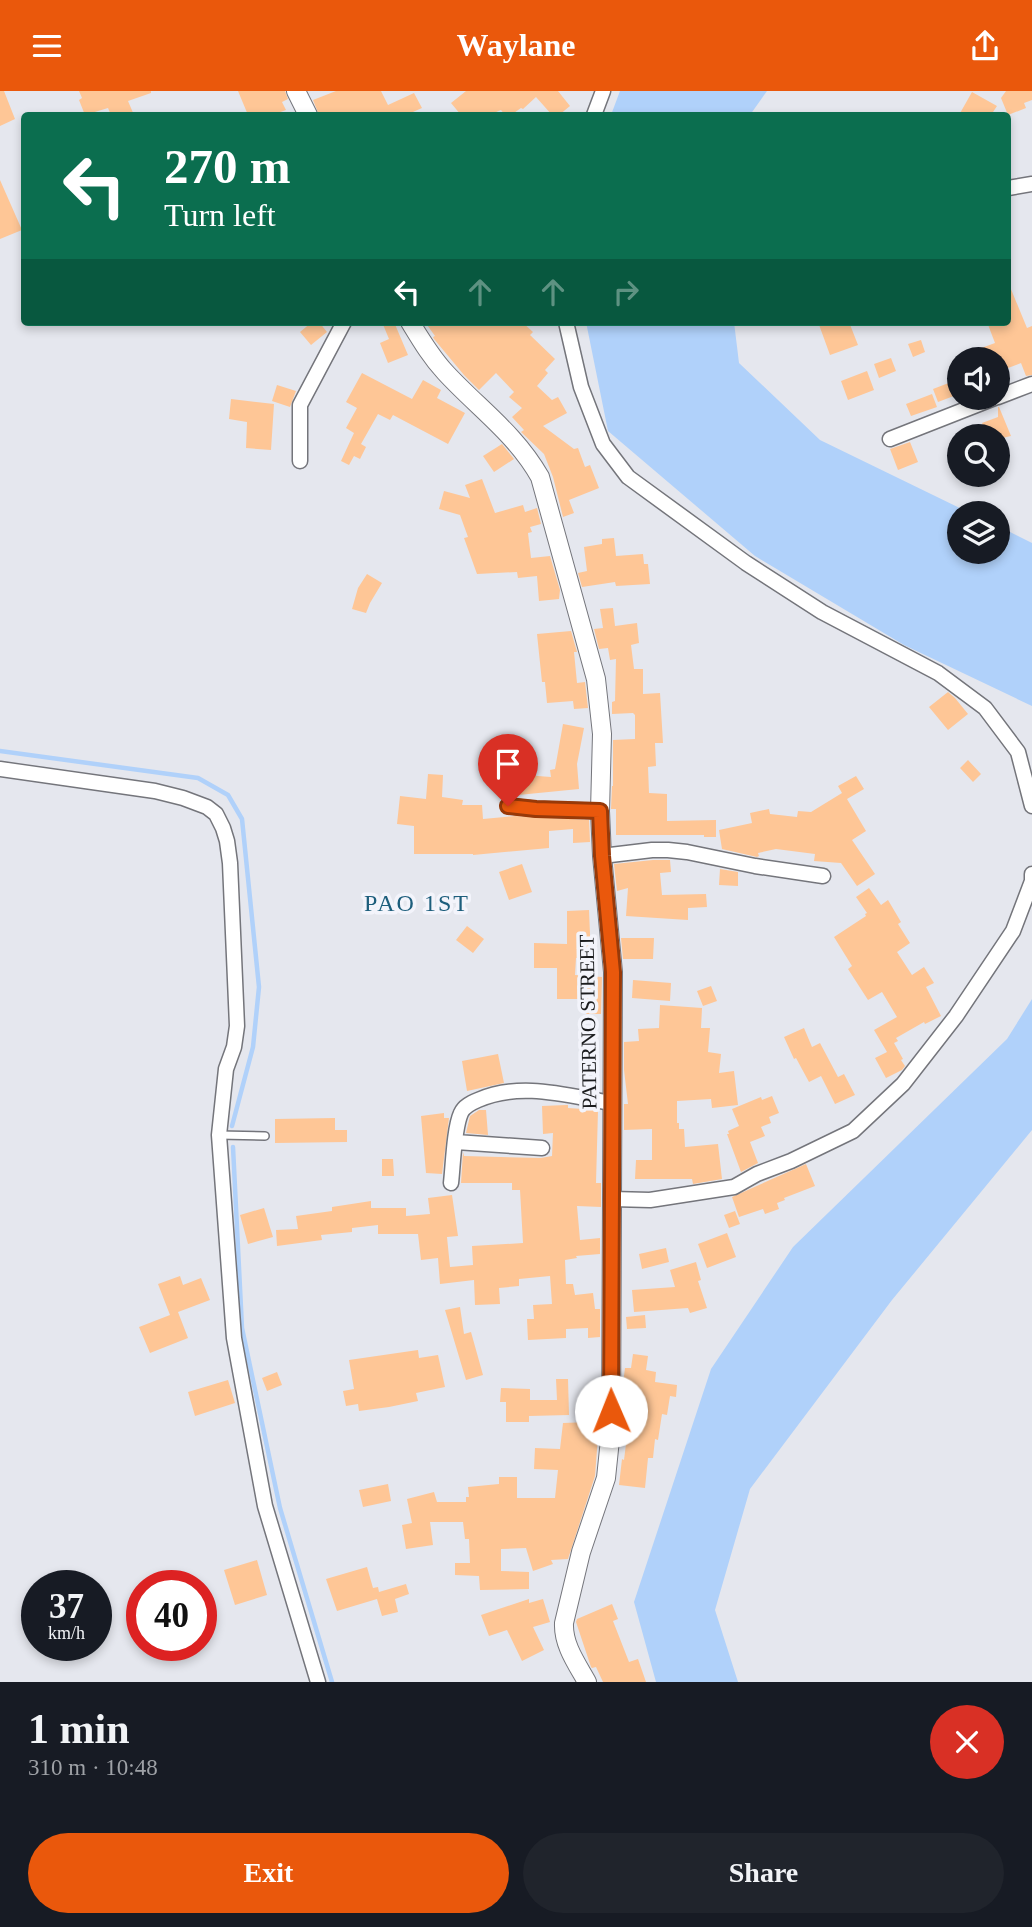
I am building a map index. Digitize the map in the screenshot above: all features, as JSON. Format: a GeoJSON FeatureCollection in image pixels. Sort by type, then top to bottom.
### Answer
{"type":"FeatureCollection","features":[{"type":"Feature","properties":{"kind":"street"},"geometry":{"type":"LineString","coordinates":[[296,91],[306,112]]}},
{"type":"Feature","properties":{"kind":"street"},"geometry":{"type":"LineString","coordinates":[[595,112],[603,91]]}},
{"type":"Feature","properties":{"kind":"street"},"geometry":{"type":"LineString","coordinates":[[1011,188],[1032,184]]}},
{"type":"Feature","properties":{"kind":"street"},"geometry":{"type":"LineString","coordinates":[[300,461],[300,405],[342,326]]}},
{"type":"Feature","properties":{"kind":"street","name":"PATERNO STREET"},"geometry":{"type":"LineString","coordinates":[[412,326],[428,352],[498,422],[532,463],[540,477],[596,679],[602,734],[602,856],[613,972],[611,1430],[606,1478],[581,1552],[564,1623],[566,1642],[587,1682]]}},
{"type":"Feature","properties":{"kind":"street"},"geometry":{"type":"LineString","coordinates":[[567,326],[580,387],[603,444],[628,477],[746,563],[822,612],[938,673],[985,708],[1018,752],[1032,807]]}},
{"type":"Feature","properties":{"kind":"street"},"geometry":{"type":"LineString","coordinates":[[1010,392],[1032,384]]}},
{"type":"Feature","properties":{"kind":"street"},"geometry":{"type":"LineString","coordinates":[[890,439],[964,410]]}},
{"type":"Feature","properties":{"kind":"street"},"geometry":{"type":"LineString","coordinates":[[0,769],[155,791],[183,798],[207,807],[216,814],[223,828],[230,863],[237,1026],[234,1048],[226,1069],[219,1135],[234,1338],[265,1506],[318,1682]]}},
{"type":"Feature","properties":{"kind":"street"},"geometry":{"type":"LineString","coordinates":[[508,806],[600,811]]}},
{"type":"Feature","properties":{"kind":"street"},"geometry":{"type":"LineString","coordinates":[[602,856],[667,850],[824,876]]}},
{"type":"Feature","properties":{"kind":"street"},"geometry":{"type":"LineString","coordinates":[[612,1199],[650,1201],[734,1187],[853,1131],[903,1084],[956,1016],[1013,931],[1032,881],[1032,874]]}},
{"type":"Feature","properties":{"kind":"street"},"geometry":{"type":"LineString","coordinates":[[452,1183],[461,1111],[465,1106],[482,1098],[535,1090],[612,1103]]}},
{"type":"Feature","properties":{"kind":"street"},"geometry":{"type":"LineString","coordinates":[[456,1142],[542,1148]]}},
{"type":"Feature","properties":{"kind":"lane"},"geometry":{"type":"LineString","coordinates":[[219,1135],[265,1136]]}},
{"type":"Feature","properties":{"kind":"water"},"geometry":{"type":"Polygon","coordinates":[[[620,91],[767,91],[752,112],[612,112],[620,91]]]}},
{"type":"Feature","properties":{"kind":"water"},"geometry":{"type":"Polygon","coordinates":[[[587,326],[734,326],[739,363],[820,440],[947,502],[947,564],[1010,564],[1010,532],[1032,543],[1032,706],[904,645],[755,556],[608,431],[587,326]]]}},
{"type":"Feature","properties":{"kind":"water"},"geometry":{"type":"Polygon","coordinates":[[[1032,999],[1032,1130],[892,1300],[750,1489],[715,1610],[738,1682],[656,1682],[634,1602],[711,1369],[793,1247],[1007,1039],[1032,999]]]}},
{"type":"Feature","properties":{"kind":"building"},"geometry":{"type":"Polygon","coordinates":[[[0,91],[4,91],[15,119],[0,126],[0,91]]]}},
{"type":"Feature","properties":{"kind":"building"},"geometry":{"type":"Polygon","coordinates":[[[79,91],[151,91],[128,101],[133,112],[110,112],[108,108],[84,112],[79,100],[82,98],[79,91]]]}},
{"type":"Feature","properties":{"kind":"building"},"geometry":{"type":"Polygon","coordinates":[[[238,91],[285,91],[288,99],[282,102],[286,110],[247,112],[238,91]]]}},
{"type":"Feature","properties":{"kind":"building"},"geometry":{"type":"Polygon","coordinates":[[[336,91],[381,91],[388,105],[414,93],[422,108],[413,112],[318,112],[313,100],[336,91]]]}},
{"type":"Feature","properties":{"kind":"building"},"geometry":{"type":"Polygon","coordinates":[[[466,91],[558,91],[570,106],[563,112],[549,112],[536,97],[515,112],[458,112],[451,103],[466,91]]]}},
{"type":"Feature","properties":{"kind":"building"},"geometry":{"type":"Polygon","coordinates":[[[1006,91],[1032,91],[1032,100],[1024,103],[1026,108],[1011,114],[1007,112],[1001,98],[1006,91]]]}},
{"type":"Feature","properties":{"kind":"building"},"geometry":{"type":"Polygon","coordinates":[[[972,92],[997,106],[993,112],[961,112],[972,92]]]}},
{"type":"Feature","properties":{"kind":"building"},"geometry":{"type":"Polygon","coordinates":[[[0,180],[21,230],[0,239],[0,180]]]}},
{"type":"Feature","properties":{"kind":"building"},"geometry":{"type":"Polygon","coordinates":[[[1011,289],[1027,328],[1032,326],[1032,375],[1026,376],[1021,363],[1010,367],[1010,347],[984,347],[995,343],[989,326],[1011,326],[1011,289]]]}},
{"type":"Feature","properties":{"kind":"building"},"geometry":{"type":"Polygon","coordinates":[[[307,326],[322,326],[327,332],[311,345],[300,332],[307,326]]]}},
{"type":"Feature","properties":{"kind":"building"},"geometry":{"type":"Polygon","coordinates":[[[384,326],[396,326],[408,355],[388,363],[380,343],[389,339],[384,326]]]}},
{"type":"Feature","properties":{"kind":"building"},"geometry":{"type":"Polygon","coordinates":[[[428,326],[526,326],[533,332],[530,335],[555,359],[545,370],[548,373],[537,386],[552,400],[558,397],[567,413],[543,426],[574,449],[578,448],[585,467],[590,465],[599,488],[569,500],[574,513],[563,517],[544,454],[521,432],[524,430],[512,417],[522,408],[509,397],[514,392],[496,373],[479,390],[434,339],[435,336],[428,326]]]}},
{"type":"Feature","properties":{"kind":"building"},"geometry":{"type":"Polygon","coordinates":[[[819,326],[851,326],[858,345],[830,355],[819,326]]]}},
{"type":"Feature","properties":{"kind":"building"},"geometry":{"type":"Polygon","coordinates":[[[921,340],[925,352],[913,357],[908,344],[921,340]]]}},
{"type":"Feature","properties":{"kind":"building"},"geometry":{"type":"Polygon","coordinates":[[[891,358],[896,371],[879,378],[874,364],[891,358]]]}},
{"type":"Feature","properties":{"kind":"building"},"geometry":{"type":"Polygon","coordinates":[[[867,371],[874,390],[848,400],[841,381],[867,371]]]}},
{"type":"Feature","properties":{"kind":"building"},"geometry":{"type":"Polygon","coordinates":[[[362,373],[412,399],[423,380],[441,390],[437,398],[465,413],[448,444],[393,415],[390,420],[378,414],[361,444],[366,447],[360,459],[354,456],[349,465],[341,461],[354,433],[346,428],[357,408],[346,402],[362,373]]]}},
{"type":"Feature","properties":{"kind":"building"},"geometry":{"type":"Polygon","coordinates":[[[947,384],[947,399],[938,402],[933,389],[947,384]]]}},
{"type":"Feature","properties":{"kind":"building"},"geometry":{"type":"Polygon","coordinates":[[[277,385],[296,391],[290,407],[272,401],[277,385]]]}},
{"type":"Feature","properties":{"kind":"building"},"geometry":{"type":"Polygon","coordinates":[[[932,394],[937,407],[911,416],[906,404],[932,394]]]}},
{"type":"Feature","properties":{"kind":"building"},"geometry":{"type":"Polygon","coordinates":[[[231,399],[274,404],[271,450],[246,448],[247,422],[229,419],[231,399]]]}},
{"type":"Feature","properties":{"kind":"building"},"geometry":{"type":"Polygon","coordinates":[[[998,410],[1000,410],[1006,424],[982,424],[982,423],[998,417],[998,410]]]}},
{"type":"Feature","properties":{"kind":"building"},"geometry":{"type":"Polygon","coordinates":[[[910,442],[918,462],[898,470],[890,449],[910,442]]]}},
{"type":"Feature","properties":{"kind":"building"},"geometry":{"type":"Polygon","coordinates":[[[502,444],[514,459],[494,472],[483,456],[502,444]]]}},
{"type":"Feature","properties":{"kind":"building"},"geometry":{"type":"Polygon","coordinates":[[[482,479],[495,513],[523,505],[525,512],[537,508],[541,524],[530,527],[532,532],[528,533],[531,558],[550,556],[560,590],[559,599],[539,601],[537,576],[518,578],[517,572],[477,574],[464,538],[468,537],[460,515],[439,509],[444,491],[470,498],[465,485],[482,479]]]}},
{"type":"Feature","properties":{"kind":"building"},"geometry":{"type":"Polygon","coordinates":[[[614,538],[616,556],[643,554],[644,564],[648,564],[650,584],[616,586],[615,582],[582,587],[578,573],[587,571],[584,547],[602,544],[602,539],[614,538]]]}},
{"type":"Feature","properties":{"kind":"building"},"geometry":{"type":"Polygon","coordinates":[[[367,574],[382,583],[366,613],[352,609],[358,588],[367,574]]]}},
{"type":"Feature","properties":{"kind":"building"},"geometry":{"type":"Polygon","coordinates":[[[613,608],[615,626],[637,623],[639,643],[631,645],[634,669],[643,669],[643,694],[660,693],[663,743],[655,743],[656,766],[648,767],[649,793],[667,794],[667,821],[716,820],[716,837],[616,835],[616,809],[611,809],[613,740],[635,739],[635,715],[612,714],[616,659],[610,660],[608,648],[599,649],[594,629],[603,628],[600,609],[613,608]]]}},
{"type":"Feature","properties":{"kind":"building"},"geometry":{"type":"Polygon","coordinates":[[[571,631],[577,652],[574,652],[577,683],[585,682],[588,708],[574,709],[573,701],[547,703],[545,682],[542,682],[537,634],[571,631]]]}},
{"type":"Feature","properties":{"kind":"building"},"geometry":{"type":"Polygon","coordinates":[[[948,692],[968,714],[948,730],[929,707],[948,692]]]}},
{"type":"Feature","properties":{"kind":"building"},"geometry":{"type":"Polygon","coordinates":[[[563,724],[584,728],[577,764],[579,789],[498,797],[500,773],[551,777],[550,770],[555,769],[563,724]]]}},
{"type":"Feature","properties":{"kind":"building"},"geometry":{"type":"Polygon","coordinates":[[[968,760],[981,774],[973,782],[960,768],[968,760]]]}},
{"type":"Feature","properties":{"kind":"building"},"geometry":{"type":"Polygon","coordinates":[[[428,774],[443,775],[442,797],[463,800],[462,805],[482,805],[483,819],[515,816],[589,820],[590,842],[573,843],[573,829],[549,831],[549,848],[473,855],[414,854],[414,826],[397,824],[400,796],[426,799],[428,774]]]}},
{"type":"Feature","properties":{"kind":"building"},"geometry":{"type":"Polygon","coordinates":[[[856,776],[864,789],[847,799],[866,831],[852,840],[875,874],[857,886],[841,863],[814,861],[815,854],[776,849],[758,853],[757,857],[722,849],[719,830],[752,823],[750,813],[769,809],[770,814],[797,817],[798,811],[811,812],[842,793],[838,786],[856,776]]]}},
{"type":"Feature","properties":{"kind":"building"},"geometry":{"type":"Polygon","coordinates":[[[670,860],[671,872],[660,873],[662,895],[706,894],[707,907],[688,908],[688,920],[626,916],[628,888],[617,891],[614,864],[670,860]]]}},
{"type":"Feature","properties":{"kind":"building"},"geometry":{"type":"Polygon","coordinates":[[[522,864],[532,892],[509,900],[499,872],[522,864]]]}},
{"type":"Feature","properties":{"kind":"building"},"geometry":{"type":"Polygon","coordinates":[[[720,869],[738,872],[738,886],[719,885],[720,869]]]}},
{"type":"Feature","properties":{"kind":"building"},"geometry":{"type":"Polygon","coordinates":[[[869,888],[881,905],[888,900],[901,922],[898,924],[910,943],[897,952],[912,975],[924,967],[934,983],[926,987],[941,1016],[896,1038],[898,1041],[894,1043],[905,1066],[886,1078],[875,1058],[887,1052],[874,1030],[897,1017],[882,992],[868,1000],[848,969],[852,966],[834,937],[866,916],[867,913],[856,897],[869,888]]]}},
{"type":"Feature","properties":{"kind":"building"},"geometry":{"type":"Polygon","coordinates":[[[589,910],[591,958],[576,958],[575,975],[602,977],[601,1014],[586,1014],[586,1003],[580,1003],[580,999],[557,999],[557,968],[534,968],[534,943],[567,944],[567,911],[589,910]]]}},
{"type":"Feature","properties":{"kind":"building"},"geometry":{"type":"Polygon","coordinates":[[[467,926],[484,939],[473,953],[456,940],[467,926]]]}},
{"type":"Feature","properties":{"kind":"building"},"geometry":{"type":"Polygon","coordinates":[[[621,938],[654,938],[653,959],[623,959],[621,938]]]}},
{"type":"Feature","properties":{"kind":"building"},"geometry":{"type":"Polygon","coordinates":[[[633,980],[671,983],[670,1001],[632,998],[633,980]]]}},
{"type":"Feature","properties":{"kind":"building"},"geometry":{"type":"Polygon","coordinates":[[[711,986],[717,1001],[703,1006],[697,991],[711,986]]]}},
{"type":"Feature","properties":{"kind":"building"},"geometry":{"type":"Polygon","coordinates":[[[660,1005],[702,1008],[701,1028],[710,1028],[708,1052],[721,1054],[719,1073],[734,1071],[738,1105],[712,1108],[711,1099],[677,1101],[677,1123],[679,1129],[684,1129],[685,1147],[718,1144],[722,1179],[693,1184],[692,1179],[635,1179],[636,1160],[652,1160],[652,1129],[624,1130],[624,1104],[628,1104],[624,1042],[639,1041],[638,1029],[659,1028],[660,1005]]]}},
{"type":"Feature","properties":{"kind":"building"},"geometry":{"type":"Polygon","coordinates":[[[804,1028],[812,1047],[820,1043],[838,1077],[844,1074],[855,1095],[835,1104],[821,1076],[809,1082],[784,1037],[804,1028]]]}},
{"type":"Feature","properties":{"kind":"building"},"geometry":{"type":"Polygon","coordinates":[[[498,1054],[504,1083],[467,1091],[462,1061],[498,1054]]]}},
{"type":"Feature","properties":{"kind":"building"},"geometry":{"type":"Polygon","coordinates":[[[772,1096],[779,1113],[769,1117],[771,1123],[761,1127],[765,1136],[750,1142],[758,1163],[741,1172],[727,1134],[739,1126],[732,1109],[761,1097],[762,1100],[772,1096]]]}},
{"type":"Feature","properties":{"kind":"building"},"geometry":{"type":"Polygon","coordinates":[[[568,1105],[568,1108],[598,1110],[596,1183],[601,1183],[601,1207],[577,1206],[580,1240],[600,1238],[600,1254],[565,1260],[566,1284],[573,1284],[575,1295],[593,1293],[595,1309],[600,1309],[600,1337],[588,1338],[588,1328],[566,1329],[566,1338],[528,1340],[527,1319],[534,1319],[533,1305],[552,1304],[550,1276],[519,1279],[519,1286],[499,1288],[500,1304],[475,1305],[474,1280],[440,1284],[438,1258],[421,1260],[418,1234],[378,1234],[378,1225],[352,1228],[352,1232],[321,1235],[322,1240],[277,1246],[276,1230],[298,1229],[296,1216],[332,1211],[332,1207],[371,1201],[371,1208],[406,1208],[406,1216],[430,1214],[428,1198],[452,1195],[458,1236],[447,1237],[450,1267],[473,1265],[472,1246],[523,1243],[520,1190],[512,1190],[512,1183],[461,1183],[463,1152],[464,1156],[552,1156],[553,1133],[543,1134],[542,1106],[568,1105]]]}},
{"type":"Feature","properties":{"kind":"building"},"geometry":{"type":"Polygon","coordinates":[[[479,1110],[486,1110],[488,1135],[466,1133],[470,1116],[479,1110]]]}},
{"type":"Feature","properties":{"kind":"building"},"geometry":{"type":"Polygon","coordinates":[[[444,1113],[444,1118],[449,1118],[442,1174],[426,1173],[421,1116],[444,1113]]]}},
{"type":"Feature","properties":{"kind":"building"},"geometry":{"type":"Polygon","coordinates":[[[335,1118],[335,1130],[347,1130],[347,1142],[275,1143],[275,1119],[335,1118]]]}},
{"type":"Feature","properties":{"kind":"building"},"geometry":{"type":"Polygon","coordinates":[[[382,1159],[393,1159],[394,1176],[382,1176],[382,1159]]]}},
{"type":"Feature","properties":{"kind":"building"},"geometry":{"type":"Polygon","coordinates":[[[806,1164],[815,1186],[784,1198],[785,1200],[777,1203],[779,1209],[765,1214],[763,1209],[739,1217],[732,1197],[806,1164]]]}},
{"type":"Feature","properties":{"kind":"building"},"geometry":{"type":"Polygon","coordinates":[[[264,1208],[273,1237],[248,1244],[240,1215],[264,1208]]]}},
{"type":"Feature","properties":{"kind":"building"},"geometry":{"type":"Polygon","coordinates":[[[735,1211],[740,1224],[729,1228],[724,1215],[735,1211]]]}},
{"type":"Feature","properties":{"kind":"building"},"geometry":{"type":"Polygon","coordinates":[[[727,1233],[736,1257],[707,1268],[698,1244],[727,1233]]]}},
{"type":"Feature","properties":{"kind":"building"},"geometry":{"type":"Polygon","coordinates":[[[666,1248],[669,1262],[642,1269],[639,1254],[666,1248]]]}},
{"type":"Feature","properties":{"kind":"building"},"geometry":{"type":"Polygon","coordinates":[[[696,1262],[701,1280],[698,1281],[707,1308],[690,1313],[688,1308],[634,1312],[632,1290],[675,1287],[670,1270],[696,1262]]]}},
{"type":"Feature","properties":{"kind":"building"},"geometry":{"type":"Polygon","coordinates":[[[180,1276],[183,1285],[201,1278],[210,1300],[178,1312],[188,1338],[150,1353],[139,1327],[170,1315],[158,1284],[180,1276]]]}},
{"type":"Feature","properties":{"kind":"building"},"geometry":{"type":"Polygon","coordinates":[[[460,1307],[464,1334],[471,1332],[483,1375],[466,1380],[445,1310],[460,1307]]]}},
{"type":"Feature","properties":{"kind":"building"},"geometry":{"type":"Polygon","coordinates":[[[645,1315],[646,1328],[627,1329],[626,1317],[645,1315]]]}},
{"type":"Feature","properties":{"kind":"building"},"geometry":{"type":"Polygon","coordinates":[[[418,1350],[419,1358],[438,1355],[445,1387],[416,1393],[418,1401],[389,1407],[359,1411],[358,1404],[346,1406],[343,1391],[354,1389],[349,1360],[418,1350]]]}},
{"type":"Feature","properties":{"kind":"building"},"geometry":{"type":"Polygon","coordinates":[[[633,1354],[648,1356],[646,1370],[656,1372],[655,1382],[677,1385],[676,1397],[670,1396],[667,1415],[662,1414],[653,1458],[648,1458],[645,1488],[619,1485],[627,1436],[622,1435],[623,1384],[625,1368],[631,1368],[633,1354]]]}},
{"type":"Feature","properties":{"kind":"building"},"geometry":{"type":"Polygon","coordinates":[[[277,1372],[282,1385],[267,1391],[262,1378],[277,1372]]]}},
{"type":"Feature","properties":{"kind":"building"},"geometry":{"type":"Polygon","coordinates":[[[556,1379],[568,1379],[569,1415],[529,1416],[529,1422],[506,1422],[506,1402],[500,1402],[501,1388],[530,1389],[530,1400],[557,1400],[556,1379]]]}},
{"type":"Feature","properties":{"kind":"building"},"geometry":{"type":"Polygon","coordinates":[[[228,1380],[235,1403],[195,1416],[188,1392],[228,1380]]]}},
{"type":"Feature","properties":{"kind":"building"},"geometry":{"type":"Polygon","coordinates":[[[590,1410],[600,1410],[595,1476],[568,1559],[551,1560],[553,1564],[533,1571],[526,1548],[501,1549],[501,1571],[529,1572],[529,1589],[480,1590],[479,1576],[455,1575],[455,1563],[470,1563],[469,1539],[465,1539],[463,1522],[430,1522],[433,1545],[406,1549],[402,1525],[412,1523],[407,1499],[434,1492],[437,1502],[466,1502],[466,1497],[469,1497],[468,1487],[499,1484],[499,1477],[517,1477],[517,1498],[555,1498],[558,1470],[534,1469],[535,1448],[560,1449],[563,1423],[590,1422],[590,1410]]]}},
{"type":"Feature","properties":{"kind":"building"},"geometry":{"type":"Polygon","coordinates":[[[388,1484],[391,1501],[363,1507],[359,1490],[388,1484]]]}},
{"type":"Feature","properties":{"kind":"building"},"geometry":{"type":"Polygon","coordinates":[[[257,1560],[267,1595],[235,1605],[224,1570],[257,1560]]]}},
{"type":"Feature","properties":{"kind":"building"},"geometry":{"type":"Polygon","coordinates":[[[367,1567],[373,1588],[378,1587],[379,1592],[406,1584],[409,1594],[395,1599],[398,1612],[382,1616],[377,1599],[337,1611],[326,1579],[367,1567]]]}},
{"type":"Feature","properties":{"kind":"building"},"geometry":{"type":"Polygon","coordinates":[[[529,1599],[529,1603],[543,1599],[550,1622],[533,1627],[544,1650],[522,1661],[507,1630],[489,1636],[481,1615],[529,1599]]]}},
{"type":"Feature","properties":{"kind":"building"},"geometry":{"type":"Polygon","coordinates":[[[612,1604],[618,1619],[613,1621],[629,1662],[638,1659],[646,1682],[603,1682],[596,1667],[591,1667],[577,1619],[612,1604]]]}},
{"type":"Feature","properties":{"kind":"waterway"},"geometry":{"type":"LineString","coordinates":[[0,751],[198,778],[228,795],[242,819],[259,987],[253,1047],[232,1126]]}},
{"type":"Feature","properties":{"kind":"waterway"},"geometry":{"type":"LineString","coordinates":[[233,1147],[242,1328],[280,1508],[332,1682]]}},
{"type":"Feature","properties":{"kind":"district","name":"PAO 1ST"},"geometry":{"type":"Point","coordinates":[417,903]}},
{"type":"Feature","properties":{"kind":"route"},"geometry":{"type":"LineString","coordinates":[[508,806],[600,811],[613,972],[611,1411]]}}]}
